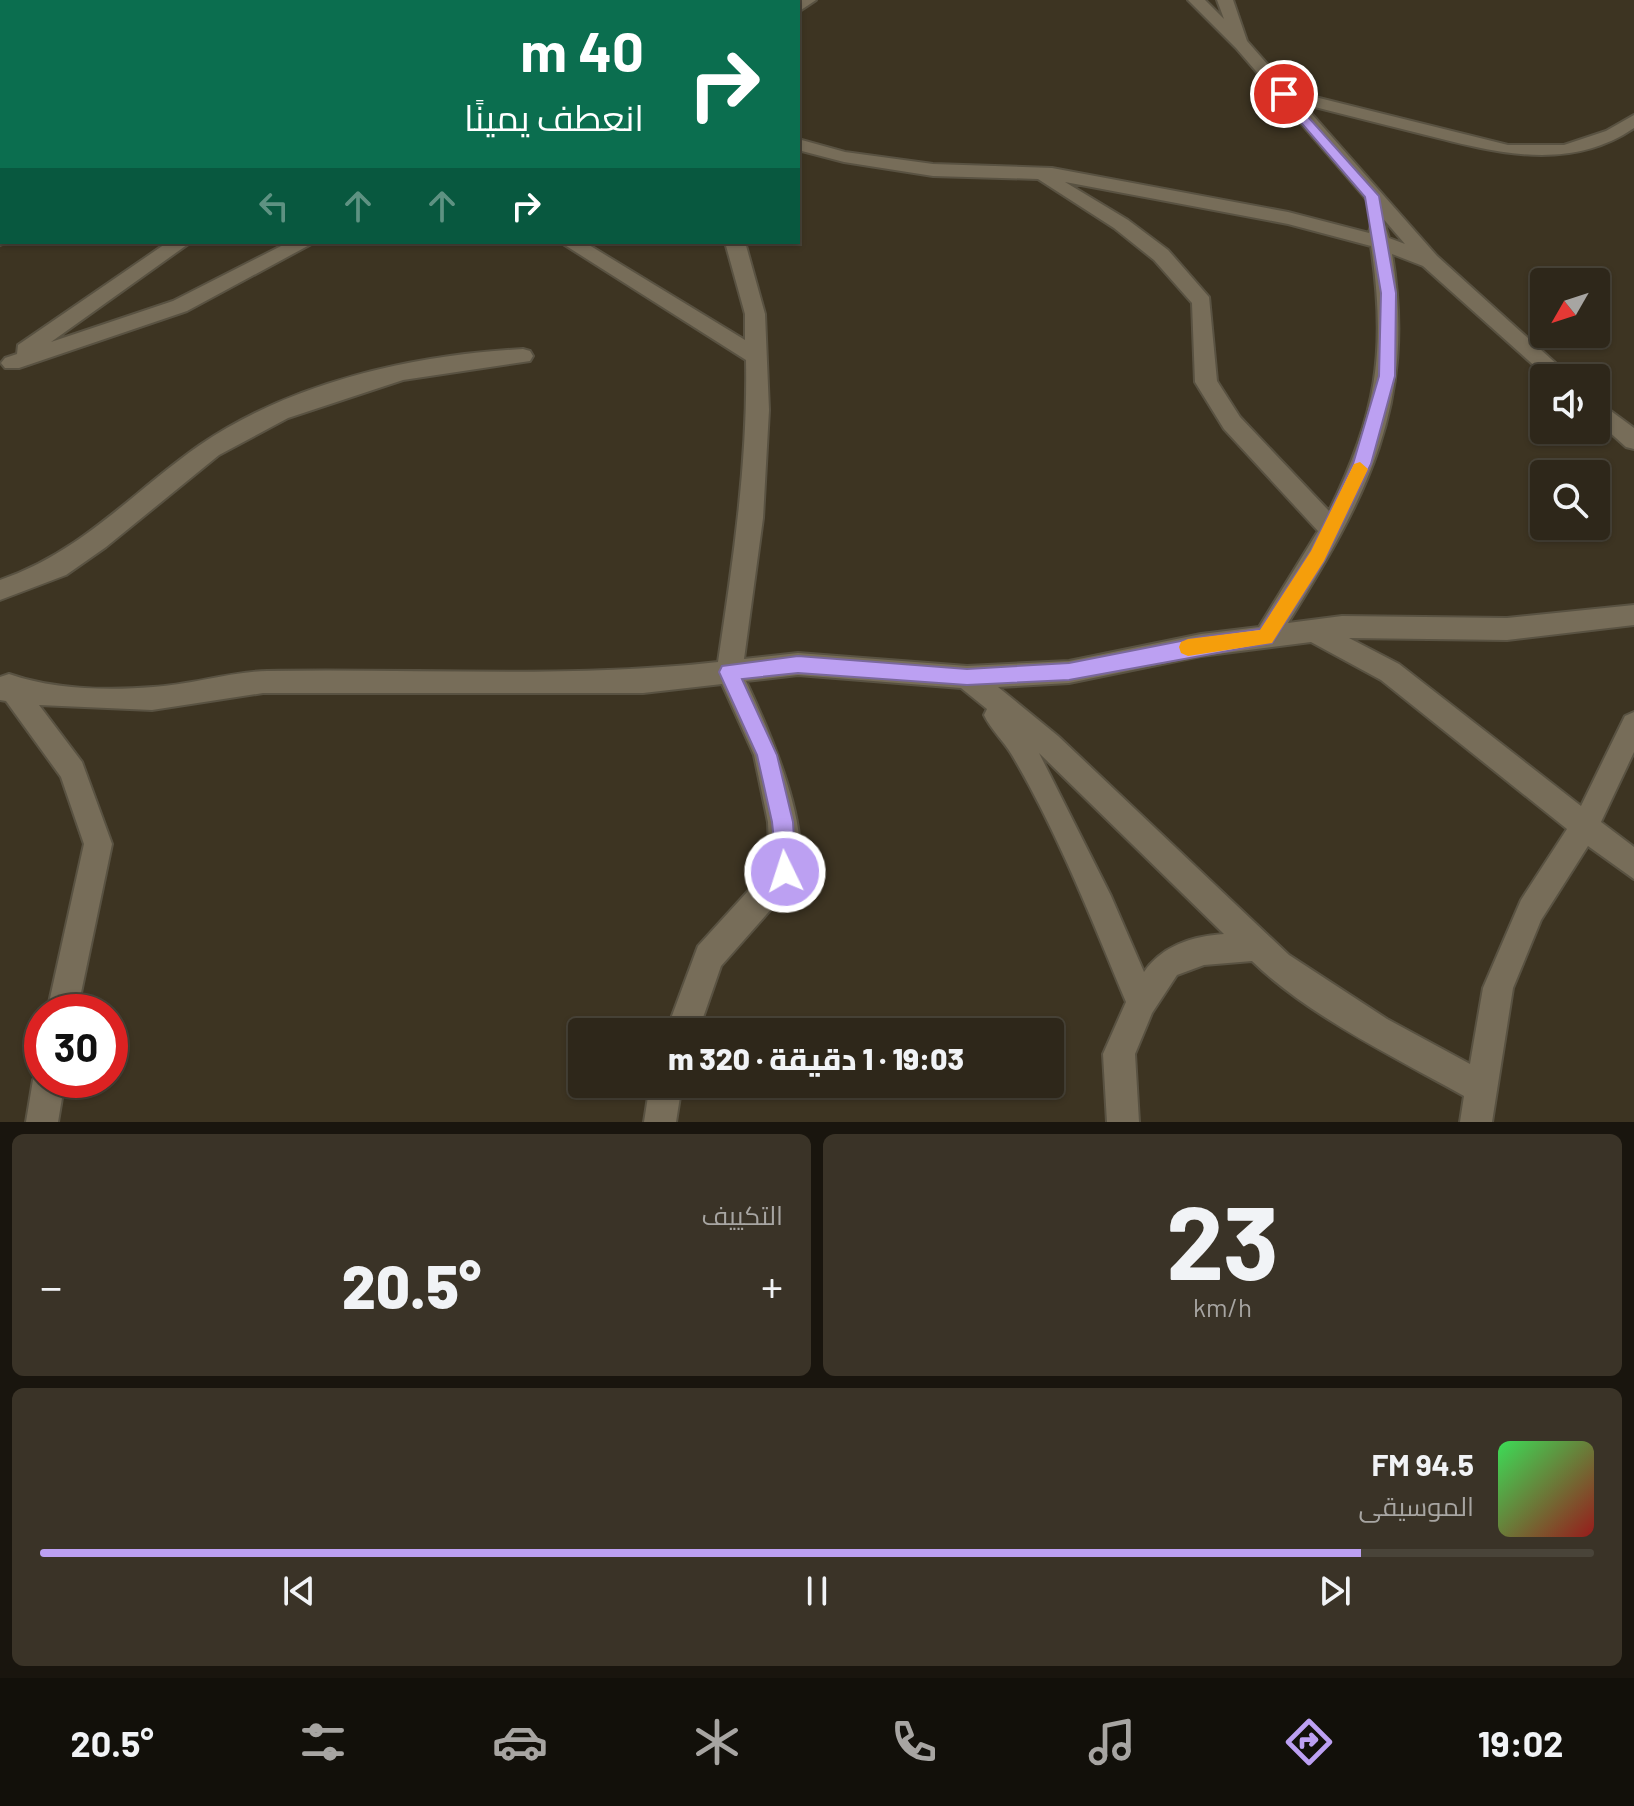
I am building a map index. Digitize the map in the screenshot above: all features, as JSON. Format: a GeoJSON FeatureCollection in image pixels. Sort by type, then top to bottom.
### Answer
{"type":"FeatureCollection","features":[{"type":"Feature","properties":{"kind":"street"},"geometry":{"type":"LineString","coordinates":[[1196,0],[1242,45],[1430,261],[1545,364]]}},
{"type":"Feature","properties":{"kind":"street"},"geometry":{"type":"LineString","coordinates":[[1225,0],[1242,45]]}},
{"type":"Feature","properties":{"kind":"street"},"geometry":{"type":"LineString","coordinates":[[1284,94],[1508,150],[1565,150],[1612,135],[1634,120]]}},
{"type":"Feature","properties":{"kind":"street"},"geometry":{"type":"LineString","coordinates":[[800,145],[844,157],[933,170],[1040,174],[1273,215],[1380,242],[1430,261]]}},
{"type":"Feature","properties":{"kind":"street"},"geometry":{"type":"LineString","coordinates":[[1040,174],[1121,224],[1161,255],[1202,302],[1207,342],[1206,382],[1232,423],[1331,529]]}},
{"type":"Feature","properties":{"kind":"street"},"geometry":{"type":"LineString","coordinates":[[1266,637],[1318,556],[1362,464],[1387,376],[1389,293],[1372,196]]}},
{"type":"Feature","properties":{"kind":"street"},"geometry":{"type":"LineString","coordinates":[[6,368],[178,244]]}},
{"type":"Feature","properties":{"kind":"street"},"geometry":{"type":"LineString","coordinates":[[6,368],[180,306],[301,244]]}},
{"type":"Feature","properties":{"kind":"street"},"geometry":{"type":"LineString","coordinates":[[573,244],[756,356]]}},
{"type":"Feature","properties":{"kind":"street"},"geometry":{"type":"LineString","coordinates":[[687,1018],[709,957],[785,872],[782,822],[767,755],[729,672],[751,518],[758,410],[755,314],[736,244]]}},
{"type":"Feature","properties":{"kind":"street"},"geometry":{"type":"LineString","coordinates":[[0,590],[55,569],[134,513],[210,450],[270,414],[334,392],[442,364],[523,356]]}},
{"type":"Feature","properties":{"kind":"street"},"geometry":{"type":"LineString","coordinates":[[1610,420],[1634,441]]}},
{"type":"Feature","properties":{"kind":"street"},"geometry":{"type":"LineString","coordinates":[[4,684],[71,697],[152,699],[263,682],[643,682],[798,664],[967,677],[1069,672],[1201,645],[1342,627],[1507,629],[1634,615]]}},
{"type":"Feature","properties":{"kind":"street"},"geometry":{"type":"LineString","coordinates":[[1314,631],[1390,672],[1634,865]]}},
{"type":"Feature","properties":{"kind":"street"},"geometry":{"type":"LineString","coordinates":[[967,677],[1049,745],[1278,966],[1376,1030],[1481,1088]]}},
{"type":"Feature","properties":{"kind":"street"},"geometry":{"type":"LineString","coordinates":[[967,677],[1021,745],[1101,906],[1141,1002]]}},
{"type":"Feature","properties":{"kind":"street"},"geometry":{"type":"LineString","coordinates":[[4,684],[72,771],[98,844],[66,994]]}},
{"type":"Feature","properties":{"kind":"street"},"geometry":{"type":"LineString","coordinates":[[1476,1122],[1498,988],[1531,910],[1585,826],[1634,724]]}},
{"type":"Feature","properties":{"kind":"street"},"geometry":{"type":"LineString","coordinates":[[1123,1122],[1119,1054],[1141,1002],[1167,964],[1204,950],[1258,946]]}},
{"type":"Feature","properties":{"kind":"street"},"geometry":{"type":"LineString","coordinates":[[42,1122],[46,1098]]}},
{"type":"Feature","properties":{"kind":"street"},"geometry":{"type":"LineString","coordinates":[[660,1122],[664,1098]]}},
{"type":"Feature","properties":{"kind":"slow traffic"},"geometry":{"type":"LineString","coordinates":[[1188,647],[1266,637],[1318,556],[1360,469]]}},
{"type":"Feature","properties":{"kind":"route"},"geometry":{"type":"LineString","coordinates":[[785,872],[782,822],[767,755],[729,672],[798,664],[967,677],[1069,672],[1201,645],[1266,637],[1318,556],[1362,464],[1387,376],[1389,293],[1372,196],[1284,94]]}}]}
